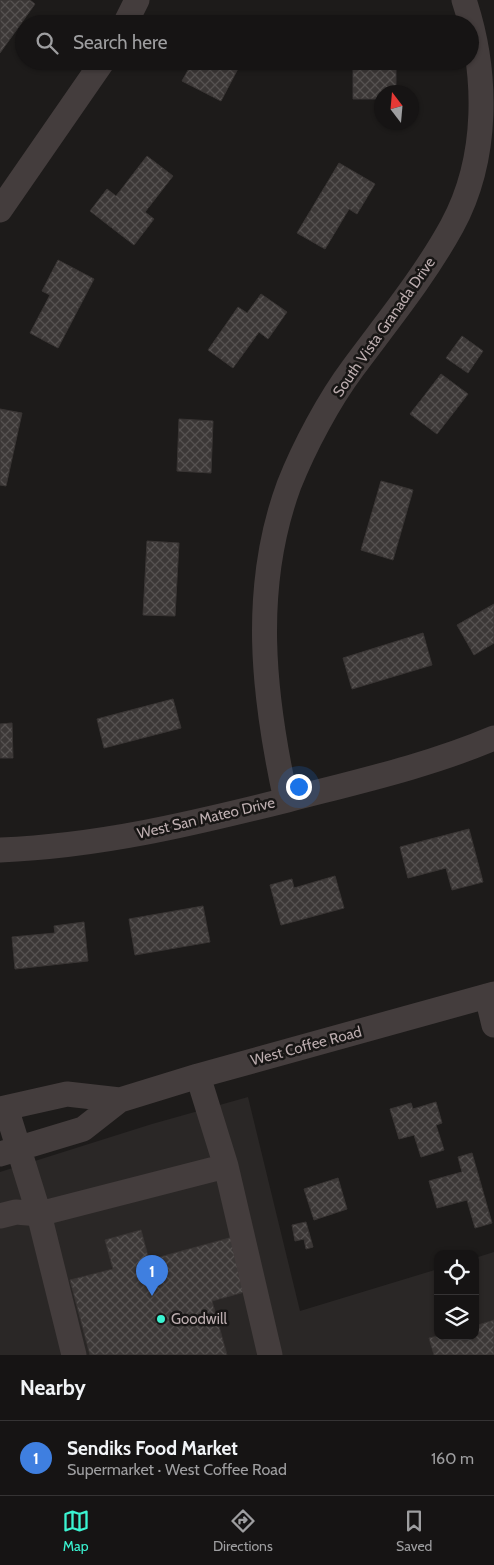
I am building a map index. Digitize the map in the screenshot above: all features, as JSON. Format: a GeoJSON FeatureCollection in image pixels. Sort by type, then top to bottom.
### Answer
{"type":"FeatureCollection","features":[{"type":"Feature","properties":{"kind":"street"},"geometry":{"type":"LineString","coordinates":[[130,15],[137,0]]}},
{"type":"Feature","properties":{"kind":"street","name":"South Vista Granada Drive"},"geometry":{"type":"LineString","coordinates":[[464,0],[468,15]]}},
{"type":"Feature","properties":{"kind":"street"},"geometry":{"type":"LineString","coordinates":[[0,210],[97,70]]}},
{"type":"Feature","properties":{"kind":"street","name":"South Vista Granada Drive"},"geometry":{"type":"LineString","coordinates":[[286,800],[269,711],[263,627],[266,580],[273,538],[289,486],[308,442],[352,369],[426,270],[452,226],[465,198],[475,160],[481,122],[479,70]]}},
{"type":"Feature","properties":{"kind":"street","name":"West San Mateo Drive"},"geometry":{"type":"LineString","coordinates":[[0,850],[56,848],[229,816],[367,779],[473,747],[494,738]]}},
{"type":"Feature","properties":{"kind":"street"},"geometry":{"type":"LineString","coordinates":[[490,995],[494,1026]]}},
{"type":"Feature","properties":{"kind":"street","name":"West Coffee Road"},"geometry":{"type":"LineString","coordinates":[[9,1151],[83,1129],[120,1100],[198,1076],[490,995]]}},
{"type":"Feature","properties":{"kind":"street"},"geometry":{"type":"LineString","coordinates":[[198,1076],[226,1166],[270,1355]]}},
{"type":"Feature","properties":{"kind":"street","name":"West Coffee Road"},"geometry":{"type":"LineString","coordinates":[[3,1109],[67,1094],[120,1100]]}},
{"type":"Feature","properties":{"kind":"street"},"geometry":{"type":"LineString","coordinates":[[3,1109],[9,1151],[39,1214],[74,1355]]}},
{"type":"Feature","properties":{"kind":"street"},"geometry":{"type":"LineString","coordinates":[[0,1216],[16,1212],[39,1214],[226,1166]]}},
{"type":"Feature","properties":{"kind":"shaded area"},"geometry":{"type":"Polygon","coordinates":[[[248,1097],[300,1311],[434,1270],[434,1340],[479,1340],[479,1257],[494,1252],[494,1355],[0,1355],[0,1172],[152,1124],[248,1097]]]}},
{"type":"Feature","properties":{"kind":"building"},"geometry":{"type":"Polygon","coordinates":[[[0,0],[30,0],[35,4],[27,15],[15,15],[15,32],[0,53],[0,0]]]}},
{"type":"Feature","properties":{"kind":"building"},"geometry":{"type":"Polygon","coordinates":[[[188,70],[237,70],[221,101],[182,81],[188,70]]]}},
{"type":"Feature","properties":{"kind":"building"},"geometry":{"type":"Polygon","coordinates":[[[353,70],[396,70],[396,85],[374,85],[374,99],[353,99],[353,70]]]}},
{"type":"Feature","properties":{"kind":"building"},"geometry":{"type":"Polygon","coordinates":[[[147,156],[173,176],[145,212],[154,219],[134,245],[90,211],[107,189],[116,196],[147,156]]]}},
{"type":"Feature","properties":{"kind":"building"},"geometry":{"type":"Polygon","coordinates":[[[339,163],[375,184],[357,214],[349,209],[325,249],[297,233],[339,163]]]}},
{"type":"Feature","properties":{"kind":"building"},"geometry":{"type":"Polygon","coordinates":[[[58,260],[94,279],[58,348],[30,333],[50,295],[42,291],[58,260]]]}},
{"type":"Feature","properties":{"kind":"building"},"geometry":{"type":"Polygon","coordinates":[[[261,294],[287,312],[268,339],[259,332],[233,368],[208,350],[238,307],[247,313],[261,294]]]}},
{"type":"Feature","properties":{"kind":"building"},"geometry":{"type":"Polygon","coordinates":[[[462,336],[483,351],[468,373],[446,358],[462,336]]]}},
{"type":"Feature","properties":{"kind":"building"},"geometry":{"type":"Polygon","coordinates":[[[441,374],[468,394],[437,434],[410,414],[441,374]]]}},
{"type":"Feature","properties":{"kind":"building"},"geometry":{"type":"Polygon","coordinates":[[[0,409],[22,413],[6,486],[0,485],[0,409]]]}},
{"type":"Feature","properties":{"kind":"building"},"geometry":{"type":"Polygon","coordinates":[[[179,419],[213,421],[211,473],[177,471],[179,419]]]}},
{"type":"Feature","properties":{"kind":"building"},"geometry":{"type":"Polygon","coordinates":[[[381,481],[413,490],[393,560],[361,550],[381,481]]]}},
{"type":"Feature","properties":{"kind":"building"},"geometry":{"type":"Polygon","coordinates":[[[147,541],[179,543],[175,616],[143,615],[147,541]]]}},
{"type":"Feature","properties":{"kind":"building"},"geometry":{"type":"Polygon","coordinates":[[[494,604],[494,643],[474,655],[457,625],[494,604]]]}},
{"type":"Feature","properties":{"kind":"building"},"geometry":{"type":"Polygon","coordinates":[[[423,633],[432,665],[352,689],[343,658],[423,633]]]}},
{"type":"Feature","properties":{"kind":"building"},"geometry":{"type":"Polygon","coordinates":[[[173,699],[181,728],[104,748],[97,719],[173,699]]]}},
{"type":"Feature","properties":{"kind":"building"},"geometry":{"type":"Polygon","coordinates":[[[12,723],[13,758],[0,758],[0,724],[12,723]]]}},
{"type":"Feature","properties":{"kind":"building"},"geometry":{"type":"Polygon","coordinates":[[[469,829],[483,882],[452,890],[446,868],[408,878],[400,847],[469,829]]]}},
{"type":"Feature","properties":{"kind":"building"},"geometry":{"type":"Polygon","coordinates":[[[335,876],[344,908],[281,925],[270,885],[292,879],[294,888],[335,876]]]}},
{"type":"Feature","properties":{"kind":"building"},"geometry":{"type":"Polygon","coordinates":[[[203,906],[210,942],[135,955],[129,919],[203,906]]]}},
{"type":"Feature","properties":{"kind":"building"},"geometry":{"type":"Polygon","coordinates":[[[84,922],[88,961],[15,969],[12,937],[55,933],[54,926],[84,922]]]}},
{"type":"Feature","properties":{"kind":"building"},"geometry":{"type":"Polygon","coordinates":[[[436,1102],[442,1123],[436,1125],[444,1150],[421,1157],[414,1135],[399,1139],[390,1109],[411,1103],[413,1109],[436,1102]]]}},
{"type":"Feature","properties":{"kind":"building"},"geometry":{"type":"Polygon","coordinates":[[[472,1153],[492,1223],[475,1228],[467,1200],[437,1208],[429,1181],[462,1172],[458,1157],[472,1153]]]}},
{"type":"Feature","properties":{"kind":"building"},"geometry":{"type":"Polygon","coordinates":[[[338,1178],[347,1209],[314,1220],[304,1189],[338,1178]]]}},
{"type":"Feature","properties":{"kind":"building"},"geometry":{"type":"Polygon","coordinates":[[[306,1222],[313,1247],[306,1249],[304,1239],[295,1241],[292,1225],[306,1222]]]}},
{"type":"Feature","properties":{"kind":"building"},"geometry":{"type":"Polygon","coordinates":[[[141,1230],[149,1260],[233,1237],[248,1291],[212,1301],[227,1355],[90,1355],[70,1280],[113,1269],[105,1240],[141,1230]]]}},
{"type":"Feature","properties":{"kind":"building"},"geometry":{"type":"Polygon","coordinates":[[[494,1320],[494,1355],[434,1355],[429,1338],[434,1337],[434,1340],[479,1340],[479,1325],[494,1320]]]}},
{"type":"Feature","properties":{"kind":"place","name":"Sendiks Food Market"},"geometry":{"type":"Point","coordinates":[152,1296]}},
{"type":"Feature","properties":{"kind":"place","name":"Goodwill"},"geometry":{"type":"Point","coordinates":[161,1319]}}]}
